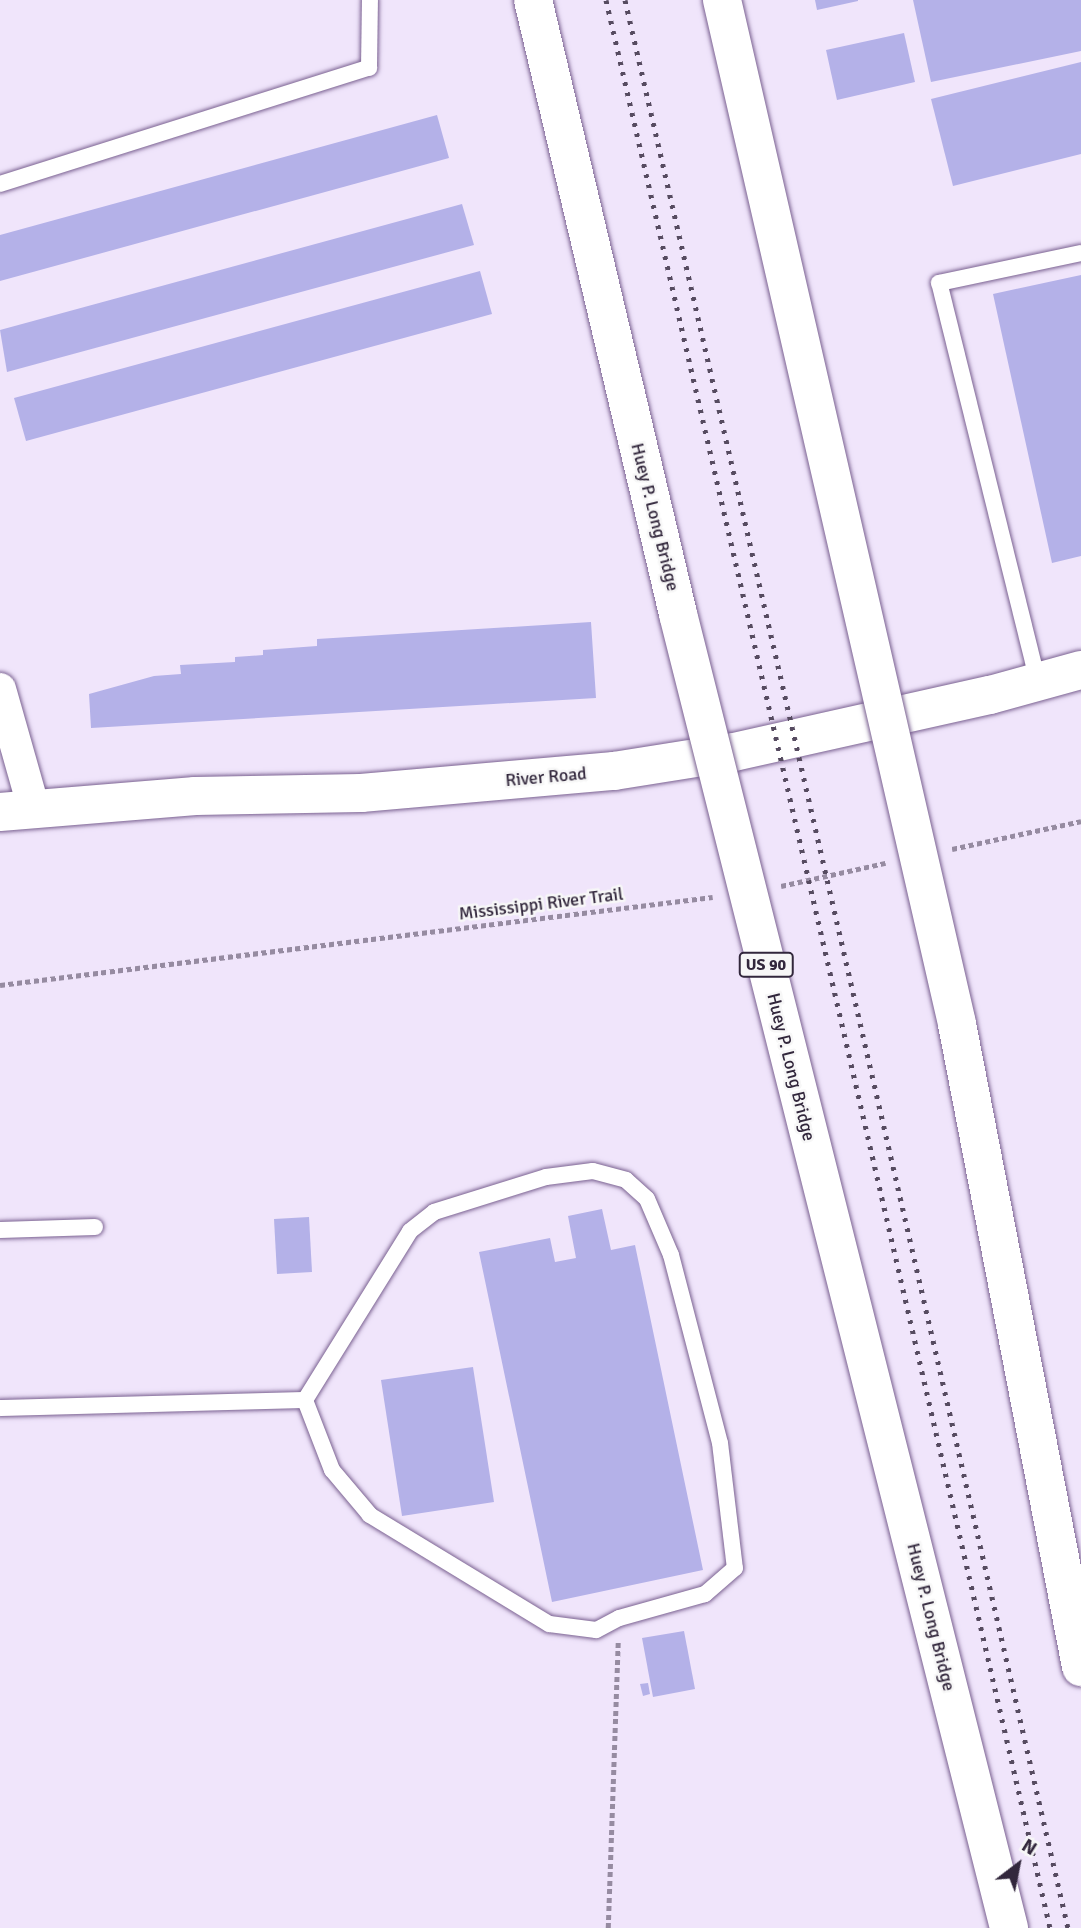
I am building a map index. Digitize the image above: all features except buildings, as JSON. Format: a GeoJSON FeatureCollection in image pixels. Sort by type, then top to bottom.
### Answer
{"type":"FeatureCollection","features":[{"type":"Feature","properties":{"kind":"main road","name":"Huey P. Long Bridge"},"geometry":{"type":"LineString","coordinates":[[533,0],[675,601],[1009,1928]]}},
{"type":"Feature","properties":{"kind":"main road"},"geometry":{"type":"LineString","coordinates":[[722,0],[957,1024],[1081,1667]]}},
{"type":"Feature","properties":{"kind":"main road","name":"River Road"},"geometry":{"type":"LineString","coordinates":[[17,811],[195,796],[361,793],[614,771],[734,752],[1081,670]]}},
{"type":"Feature","properties":{"kind":"street"},"geometry":{"type":"LineString","coordinates":[[0,689],[17,811]]}},
{"type":"Feature","properties":{"kind":"lane"},"geometry":{"type":"LineString","coordinates":[[0,184],[369,68],[370,0]]}},
{"type":"Feature","properties":{"kind":"lane"},"geometry":{"type":"LineString","coordinates":[[1038,682],[939,283],[1081,253]]}},
{"type":"Feature","properties":{"kind":"lane"},"geometry":{"type":"LineString","coordinates":[[593,1171],[626,1180],[647,1199],[671,1255],[720,1443],[735,1568],[705,1594],[619,1618],[596,1630],[549,1624],[370,1515],[332,1470],[305,1400],[410,1231],[434,1212],[546,1177],[593,1171]]}},
{"type":"Feature","properties":{"kind":"lane"},"geometry":{"type":"LineString","coordinates":[[0,1230],[94,1227]]}},
{"type":"Feature","properties":{"kind":"lane"},"geometry":{"type":"LineString","coordinates":[[0,1408],[305,1400]]}},
{"type":"Feature","properties":{"kind":"path"},"geometry":{"type":"LineString","coordinates":[[949,849],[1081,821]]}},
{"type":"Feature","properties":{"kind":"path"},"geometry":{"type":"LineString","coordinates":[[776,887],[897,861]]}},
{"type":"Feature","properties":{"kind":"path","name":"Mississippi River Trail"},"geometry":{"type":"LineString","coordinates":[[0,985],[724,895]]}},
{"type":"Feature","properties":{"kind":"path"},"geometry":{"type":"LineString","coordinates":[[608,1928],[619,1618]]}},
{"type":"Feature","properties":{"kind":"pier"},"geometry":{"type":"Polygon","coordinates":[[[1081,1887],[1081,1928],[953,1928],[961,1926],[959,1916],[1036,1898],[1044,1913],[1040,1897],[1081,1887]]]}},
{"type":"Feature","properties":{"kind":"railway"},"geometry":{"type":"LineString","coordinates":[[606,0],[1050,1928]]}},
{"type":"Feature","properties":{"kind":"railway"},"geometry":{"type":"LineString","coordinates":[[625,0],[1068,1928]]}}]}
